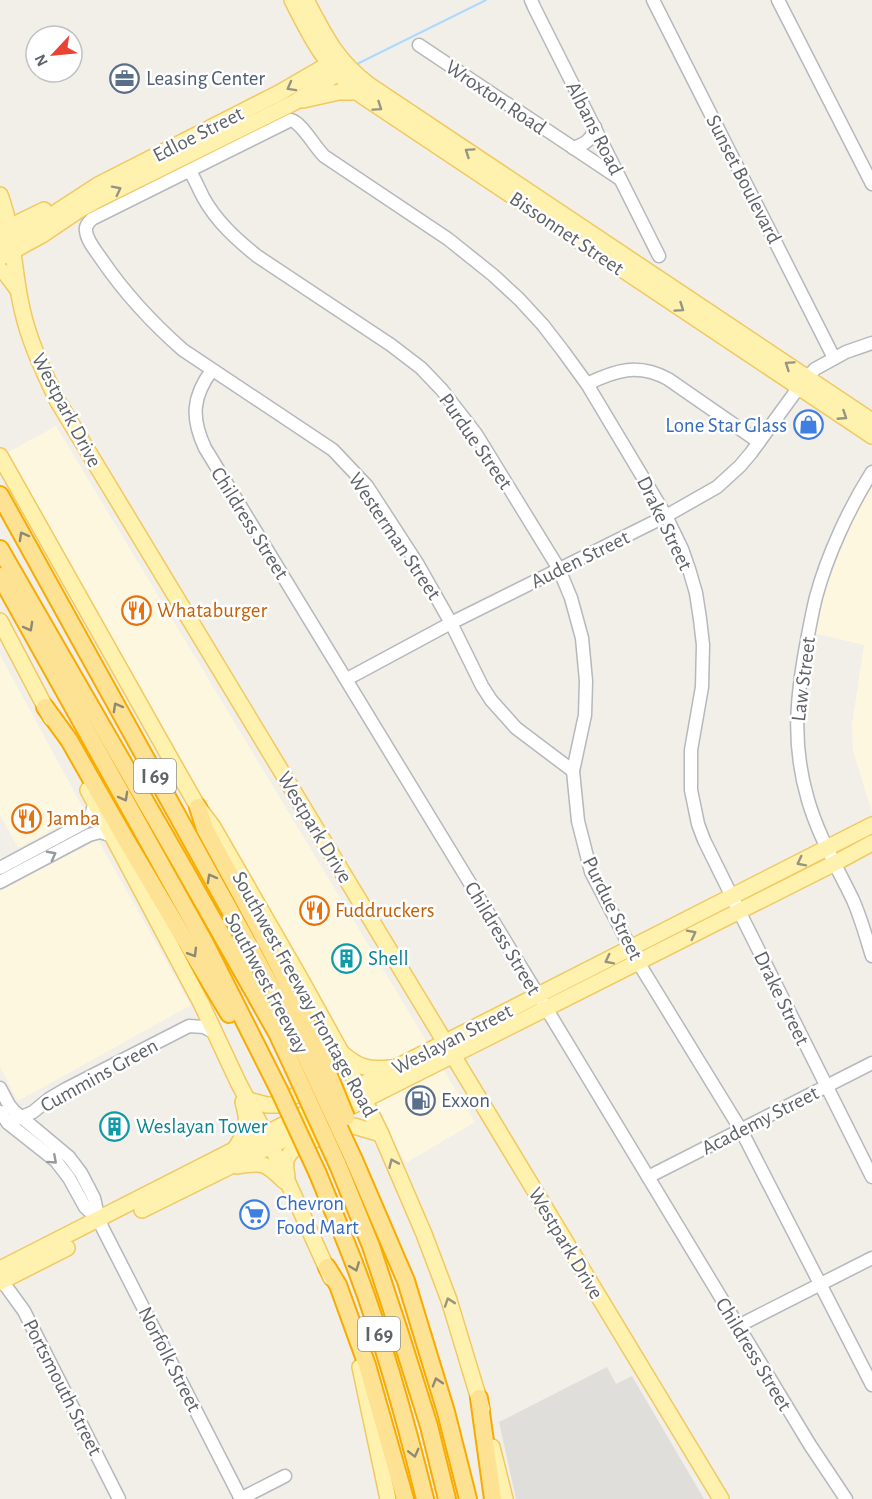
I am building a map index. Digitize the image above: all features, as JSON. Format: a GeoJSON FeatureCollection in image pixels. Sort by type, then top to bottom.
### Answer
{"type":"FeatureCollection","features":[{"type":"Feature","properties":{"kind":"highway","name":"Southwest Freeway"},"geometry":{"type":"LineString","coordinates":[[0,495],[248,944],[307,1060]]}},
{"type":"Feature","properties":{"kind":"highway"},"geometry":{"type":"LineString","coordinates":[[0,535],[148,805]]}},
{"type":"Feature","properties":{"kind":"highway"},"geometry":{"type":"LineString","coordinates":[[0,549],[276,1033],[307,1060]]}},
{"type":"Feature","properties":{"kind":"highway","name":"Southwest Freeway"},"geometry":{"type":"LineString","coordinates":[[0,576],[206,945],[318,1174],[358,1272],[385,1354],[412,1445],[425,1499]]}},
{"type":"Feature","properties":{"kind":"highway"},"geometry":{"type":"LineString","coordinates":[[45,707],[69,740],[237,1027],[257,1046]]}},
{"type":"Feature","properties":{"kind":"highway"},"geometry":{"type":"LineString","coordinates":[[198,807],[205,829],[283,974],[307,1025],[307,1060],[338,1166],[371,1246],[394,1314],[429,1426],[447,1499]]}},
{"type":"Feature","properties":{"kind":"highway","name":"I 69"},"geometry":{"type":"LineString","coordinates":[[307,1060],[358,1158],[406,1281],[446,1412],[468,1499]]}},
{"type":"Feature","properties":{"kind":"highway"},"geometry":{"type":"LineString","coordinates":[[327,1267],[338,1285],[367,1365],[405,1499]]}},
{"type":"Feature","properties":{"kind":"highway"},"geometry":{"type":"LineString","coordinates":[[479,1398],[493,1499]]}},
{"type":"Feature","properties":{"kind":"main road","name":"Bissonnet Street"},"geometry":{"type":"LineString","coordinates":[[292,0],[312,39],[358,92],[485,170],[651,281],[803,383],[872,436]]}},
{"type":"Feature","properties":{"kind":"main road","name":"Bissonnet Street"},"geometry":{"type":"LineString","coordinates":[[306,0],[323,33],[336,67],[355,75],[485,170]]}},
{"type":"Feature","properties":{"kind":"main road","name":"Edloe Street"},"geometry":{"type":"LineString","coordinates":[[295,102],[336,67]]}},
{"type":"Feature","properties":{"kind":"main road","name":"Edloe Street"},"geometry":{"type":"LineString","coordinates":[[5,242],[42,235],[79,210],[279,93],[336,67]]}},
{"type":"Feature","properties":{"kind":"main road","name":"Edloe Street"},"geometry":{"type":"LineString","coordinates":[[5,242],[65,200],[98,185],[295,102],[339,92],[358,92]]}},
{"type":"Feature","properties":{"kind":"main road","name":"Westpark Drive"},"geometry":{"type":"LineString","coordinates":[[0,195],[7,214],[5,242],[32,343],[39,363],[65,414],[721,1498]]}},
{"type":"Feature","properties":{"kind":"main road"},"geometry":{"type":"LineString","coordinates":[[0,270],[6,274],[19,292]]}},
{"type":"Feature","properties":{"kind":"main road","name":"Bissonnet Street"},"geometry":{"type":"LineString","coordinates":[[803,383],[872,421]]}},
{"type":"Feature","properties":{"kind":"main road","name":"Southwest Freeway Frontage Road"},"geometry":{"type":"LineString","coordinates":[[0,456],[198,807],[219,837],[300,978],[341,1052],[381,1134],[441,1278],[479,1398],[505,1499]]}},
{"type":"Feature","properties":{"kind":"main road"},"geometry":{"type":"LineString","coordinates":[[1,624],[201,1003],[327,1267],[359,1365],[388,1499]]}},
{"type":"Feature","properties":{"kind":"main road","name":"Weslayan Street"},"geometry":{"type":"LineString","coordinates":[[361,1093],[390,1087],[448,1049],[735,904],[827,848],[872,825]]}},
{"type":"Feature","properties":{"kind":"main road","name":"Weslayan Street"},"geometry":{"type":"LineString","coordinates":[[735,904],[835,863],[872,843]]}},
{"type":"Feature","properties":{"kind":"main road","name":"Weslayan Street"},"geometry":{"type":"LineString","coordinates":[[101,1224],[225,1168],[268,1140],[361,1093],[394,1068],[448,1049]]}},
{"type":"Feature","properties":{"kind":"main road"},"geometry":{"type":"LineString","coordinates":[[341,1052],[353,1063],[365,1067],[394,1068]]}},
{"type":"Feature","properties":{"kind":"main road"},"geometry":{"type":"LineString","coordinates":[[248,1100],[267,1106],[278,1105],[335,1074],[340,1067],[341,1052]]}},
{"type":"Feature","properties":{"kind":"main road"},"geometry":{"type":"LineString","coordinates":[[233,1152],[240,1141],[248,1119],[238,1082]]}},
{"type":"Feature","properties":{"kind":"main road"},"geometry":{"type":"LineString","coordinates":[[289,1184],[285,1163],[287,1157],[297,1146],[354,1126],[381,1134],[381,1102],[390,1087]]}},
{"type":"Feature","properties":{"kind":"main road","name":"Weslayan Street"},"geometry":{"type":"LineString","coordinates":[[1,1277],[233,1152],[268,1140]]}},
{"type":"Feature","properties":{"kind":"main road"},"geometry":{"type":"LineString","coordinates":[[225,1168],[253,1163],[264,1164],[289,1184]]}},
{"type":"Feature","properties":{"kind":"street","name":"Albans Road"},"geometry":{"type":"LineString","coordinates":[[531,0],[659,256]]}},
{"type":"Feature","properties":{"kind":"street","name":"Sunset Boulevard"},"geometry":{"type":"LineString","coordinates":[[653,0],[834,358]]}},
{"type":"Feature","properties":{"kind":"street"},"geometry":{"type":"LineString","coordinates":[[778,0],[872,184]]}},
{"type":"Feature","properties":{"kind":"street","name":"Wroxton Road"},"geometry":{"type":"LineString","coordinates":[[419,45],[621,180]]}},
{"type":"Feature","properties":{"kind":"street","name":"Edloe Street"},"geometry":{"type":"LineString","coordinates":[[85,229],[92,219],[291,120]]}},
{"type":"Feature","properties":{"kind":"street","name":"Drake Street"},"geometry":{"type":"LineString","coordinates":[[291,120],[298,123],[324,156],[448,239],[519,299],[543,325],[587,384],[666,516],[689,569],[696,593],[702,636],[702,687],[691,750],[691,790],[694,812],[704,840],[735,904],[872,1177]]}},
{"type":"Feature","properties":{"kind":"street"},"geometry":{"type":"LineString","coordinates":[[573,148],[586,143],[595,127]]}},
{"type":"Feature","properties":{"kind":"street","name":"Purdue Street"},"geometry":{"type":"LineString","coordinates":[[190,171],[217,217],[239,241],[257,256],[391,345],[420,368],[442,390],[476,434],[559,569],[571,598],[582,638],[586,681],[585,715],[573,771],[578,821],[591,872],[635,955],[741,1130],[872,1385]]}},
{"type":"Feature","properties":{"kind":"street","name":"Westerman Street"},"geometry":{"type":"LineString","coordinates":[[85,229],[95,250],[120,286],[161,331],[183,350],[333,450],[367,486],[417,563],[491,700],[516,728],[573,771]]}},
{"type":"Feature","properties":{"kind":"street","name":"Auden Street"},"geometry":{"type":"LineString","coordinates":[[346,679],[451,623],[666,516],[717,487],[740,466],[815,369],[846,352],[872,343]]}},
{"type":"Feature","properties":{"kind":"street","name":"Childress Street"},"geometry":{"type":"LineString","coordinates":[[212,370],[201,384],[196,403],[196,424],[201,440],[810,1445],[846,1499]]}},
{"type":"Feature","properties":{"kind":"street"},"geometry":{"type":"LineString","coordinates":[[587,384],[624,370],[657,373],[759,442]]}},
{"type":"Feature","properties":{"kind":"street","name":"Law Street"},"geometry":{"type":"LineString","coordinates":[[872,472],[855,500],[816,596],[797,701],[797,735],[801,772],[813,817],[854,902],[872,956]]}},
{"type":"Feature","properties":{"kind":"street"},"geometry":{"type":"LineString","coordinates":[[0,882],[84,823],[91,815],[95,802]]}},
{"type":"Feature","properties":{"kind":"street"},"geometry":{"type":"LineString","coordinates":[[0,868],[29,860],[89,835],[100,832],[113,836]]}},
{"type":"Feature","properties":{"kind":"street"},"geometry":{"type":"LineString","coordinates":[[189,1026],[201,1003]]}},
{"type":"Feature","properties":{"kind":"street"},"geometry":{"type":"LineString","coordinates":[[189,1026],[204,1027],[216,1033]]}},
{"type":"Feature","properties":{"kind":"street","name":"Cummins Green"},"geometry":{"type":"LineString","coordinates":[[8,1123],[33,1112],[66,1089],[189,1026]]}},
{"type":"Feature","properties":{"kind":"street","name":"Academy Street"},"geometry":{"type":"LineString","coordinates":[[648,1177],[872,1063]]}},
{"type":"Feature","properties":{"kind":"street","name":"Norfolk Street"},"geometry":{"type":"LineString","coordinates":[[0,1088],[9,1105],[21,1118],[69,1157],[81,1173],[94,1197],[101,1224],[241,1499]]}},
{"type":"Feature","properties":{"kind":"street","name":"Norfolk Street"},"geometry":{"type":"LineString","coordinates":[[0,1112],[8,1123],[56,1161],[69,1178],[85,1207],[101,1224]]}},
{"type":"Feature","properties":{"kind":"street"},"geometry":{"type":"LineString","coordinates":[[738,1326],[872,1258]]}},
{"type":"Feature","properties":{"kind":"street","name":"Portsmouth Street"},"geometry":{"type":"LineString","coordinates":[[1,1277],[24,1311],[119,1499]]}},
{"type":"Feature","properties":{"kind":"street"},"geometry":{"type":"LineString","coordinates":[[241,1499],[285,1476]]}},
{"type":"Feature","properties":{"kind":"shaded area"},"geometry":{"type":"Polygon","coordinates":[[[56,426],[475,1122],[406,1163],[5,454],[56,426]]]}},
{"type":"Feature","properties":{"kind":"shaded area"},"geometry":{"type":"Polygon","coordinates":[[[872,484],[872,812],[853,751],[852,725],[864,645],[814,633],[828,580],[848,528],[872,484]]]}},
{"type":"Feature","properties":{"kind":"shaded area"},"geometry":{"type":"Polygon","coordinates":[[[0,655],[83,808],[78,816],[18,848],[0,815],[0,655]]]}},
{"type":"Feature","properties":{"kind":"shaded area"},"geometry":{"type":"Polygon","coordinates":[[[98,840],[191,1005],[18,1101],[0,1067],[0,891],[98,840]]]}},
{"type":"Feature","properties":{"kind":"shaded area"},"geometry":{"type":"Polygon","coordinates":[[[607,1367],[616,1384],[632,1376],[704,1499],[516,1499],[499,1422],[607,1367]]]}},
{"type":"Feature","properties":{"kind":"waterway"},"geometry":{"type":"LineString","coordinates":[[355,65],[486,0]]}},
{"type":"Feature","properties":{"kind":"place","name":"Leasing Center"},"geometry":{"type":"Point","coordinates":[125,78]}},
{"type":"Feature","properties":{"kind":"place","name":"Lone Star Glass"},"geometry":{"type":"Point","coordinates":[808,425]}},
{"type":"Feature","properties":{"kind":"place","name":"Whataburger"},"geometry":{"type":"Point","coordinates":[136,610]}},
{"type":"Feature","properties":{"kind":"place","name":"Jamba"},"geometry":{"type":"Point","coordinates":[26,818]}},
{"type":"Feature","properties":{"kind":"place","name":"Fuddruckers"},"geometry":{"type":"Point","coordinates":[314,910]}},
{"type":"Feature","properties":{"kind":"place","name":"Shell"},"geometry":{"type":"Point","coordinates":[347,958]}},
{"type":"Feature","properties":{"kind":"place","name":"Exxon"},"geometry":{"type":"Point","coordinates":[420,1100]}},
{"type":"Feature","properties":{"kind":"place","name":"Weslayan Tower"},"geometry":{"type":"Point","coordinates":[115,1126]}},
{"type":"Feature","properties":{"kind":"place","name":"Chevron Food Mart"},"geometry":{"type":"Point","coordinates":[255,1215]}}]}
